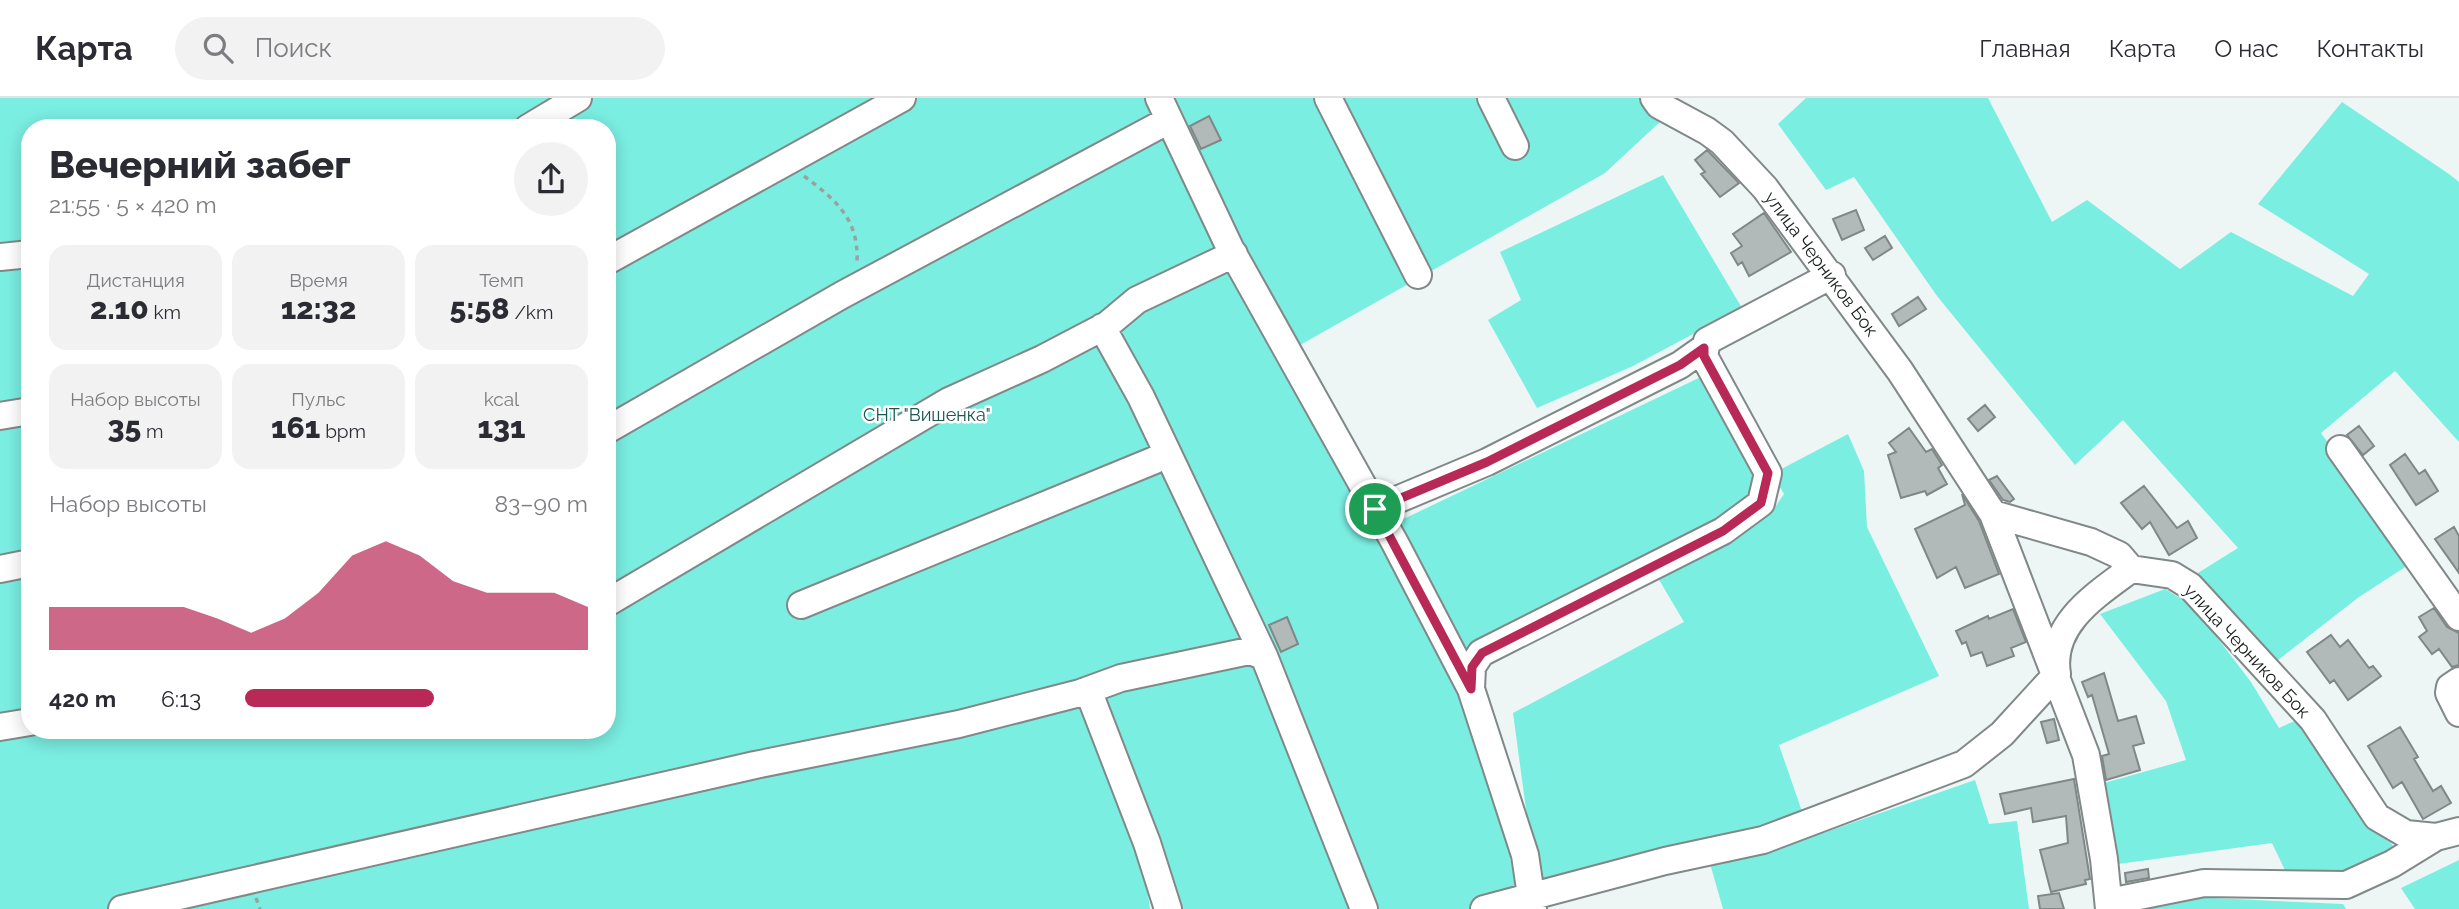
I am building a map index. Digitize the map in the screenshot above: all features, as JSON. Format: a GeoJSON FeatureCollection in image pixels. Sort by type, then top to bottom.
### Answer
{"type":"FeatureCollection","features":[{"type":"Feature","properties":{"kind":"street"},"geometry":{"type":"LineString","coordinates":[[543,119],[578,98]]}},
{"type":"Feature","properties":{"kind":"street"},"geometry":{"type":"LineString","coordinates":[[616,256],[902,98]]}},
{"type":"Feature","properties":{"kind":"street"},"geometry":{"type":"LineString","coordinates":[[1328,98],[1418,275]]}},
{"type":"Feature","properties":{"kind":"street"},"geometry":{"type":"LineString","coordinates":[[1491,98],[1515,146]]}},
{"type":"Feature","properties":{"kind":"street","name":"улица Черников Бок"},"geometry":{"type":"LineString","coordinates":[[1654,98],[1659,106],[1707,131],[1765,188],[1832,275],[1900,371],[1993,514],[2057,674],[2086,755],[2109,905]]}},
{"type":"Feature","properties":{"kind":"street"},"geometry":{"type":"LineString","coordinates":[[616,425],[1164,109],[1234,254],[1471,689],[1525,855],[1532,903]]}},
{"type":"Feature","properties":{"kind":"street"},"geometry":{"type":"LineString","coordinates":[[616,598],[949,401],[1102,327],[1137,300],[1234,254]]}},
{"type":"Feature","properties":{"kind":"street"},"geometry":{"type":"LineString","coordinates":[[0,257],[21,255]]}},
{"type":"Feature","properties":{"kind":"street"},"geometry":{"type":"LineString","coordinates":[[1471,689],[1472,667],[1482,653],[1723,531],[1761,503],[1768,473],[1704,356],[1704,348],[1707,341],[1832,275]]}},
{"type":"Feature","properties":{"kind":"street"},"geometry":{"type":"LineString","coordinates":[[1102,327],[1166,451],[1264,656],[1364,909]]}},
{"type":"Feature","properties":{"kind":"street"},"geometry":{"type":"LineString","coordinates":[[1375,509],[1487,462],[1680,365],[1704,348]]}},
{"type":"Feature","properties":{"kind":"street"},"geometry":{"type":"LineString","coordinates":[[0,416],[21,412]]}},
{"type":"Feature","properties":{"kind":"street"},"geometry":{"type":"LineString","coordinates":[[2340,449],[2459,617]]}},
{"type":"Feature","properties":{"kind":"street"},"geometry":{"type":"LineString","coordinates":[[802,605],[1062,500],[1155,460],[1166,451]]}},
{"type":"Feature","properties":{"kind":"street","name":"улица Черников Бок"},"geometry":{"type":"LineString","coordinates":[[1993,514],[2091,542],[2119,555],[2131,569],[2172,575],[2190,586],[2313,720],[2377,817],[2406,834],[2447,834]]}},
{"type":"Feature","properties":{"kind":"street"},"geometry":{"type":"LineString","coordinates":[[0,569],[21,565]]}},
{"type":"Feature","properties":{"kind":"street"},"geometry":{"type":"LineString","coordinates":[[1484,909],[1532,903],[1591,880],[1763,841],[1964,764],[2001,734],[2057,674],[2055,650],[2065,629],[2095,598],[2131,569]]}},
{"type":"Feature","properties":{"kind":"street"},"geometry":{"type":"LineString","coordinates":[[122,909],[755,765],[959,724],[1088,690],[1121,678],[1196,661],[1249,651],[1264,656]]}},
{"type":"Feature","properties":{"kind":"street"},"geometry":{"type":"LineString","coordinates":[[2459,681],[2450,687],[2448,693],[2459,713]]}},
{"type":"Feature","properties":{"kind":"street"},"geometry":{"type":"LineString","coordinates":[[1088,690],[1147,843],[1168,909]]}},
{"type":"Feature","properties":{"kind":"street"},"geometry":{"type":"LineString","coordinates":[[0,727],[21,724]]}},
{"type":"Feature","properties":{"kind":"street"},"geometry":{"type":"LineString","coordinates":[[2109,905],[2204,883],[2346,885],[2447,834]]}},
{"type":"Feature","properties":{"kind":"path"},"geometry":{"type":"LineString","coordinates":[[785,161],[845,211],[858,240],[857,270],[842,295]]}},
{"type":"Feature","properties":{"kind":"green space"},"geometry":{"type":"Polygon","coordinates":[[[0,98],[557,99],[522,119],[21,119],[21,246],[0,250],[0,98]]]}},
{"type":"Feature","properties":{"kind":"green space","name":"СНТ \"Вишенка\""},"geometry":{"type":"Polygon","coordinates":[[[589,98],[1644,98],[1662,120],[1605,173],[1293,349],[1391,525],[1705,375],[1774,501],[1478,669],[1519,909],[1156,909],[1145,869],[1150,909],[0,909],[0,264],[21,262],[21,739],[616,739],[616,119],[552,119],[589,98]]]}},
{"type":"Feature","properties":{"kind":"green space"},"geometry":{"type":"Polygon","coordinates":[[[1806,98],[1988,98],[2052,222],[2087,200],[2180,269],[2231,232],[2353,296],[2369,274],[2258,204],[2342,102],[2449,174],[2459,182],[2459,442],[2395,371],[2321,433],[2413,562],[2359,597],[2273,664],[2193,576],[2238,548],[2123,420],[2075,465],[1937,296],[1854,177],[1826,190],[1778,124],[1806,98]]]}},
{"type":"Feature","properties":{"kind":"green space"},"geometry":{"type":"Polygon","coordinates":[[[1663,175],[1742,308],[1633,366],[1537,408],[1488,320],[1521,300],[1500,252],[1663,175]]]}},
{"type":"Feature","properties":{"kind":"green space"},"geometry":{"type":"Polygon","coordinates":[[[1848,434],[1864,471],[1867,527],[1939,676],[1779,745],[1806,823],[1536,883],[1513,713],[1684,622],[1658,578],[1773,510],[1784,494],[1772,474],[1848,434]]]}},
{"type":"Feature","properties":{"kind":"green space"},"geometry":{"type":"Polygon","coordinates":[[[2165,589],[2193,606],[2251,682],[2279,728],[2299,719],[2394,847],[2340,875],[2291,883],[2272,843],[2111,865],[2097,785],[2186,760],[2166,701],[2100,614],[2165,589]]]}},
{"type":"Feature","properties":{"kind":"green space"},"geometry":{"type":"Polygon","coordinates":[[[1975,780],[1989,824],[2017,821],[2029,909],[1723,909],[1709,860],[1823,833],[1975,780]]]}},
{"type":"Feature","properties":{"kind":"green space"},"geometry":{"type":"Polygon","coordinates":[[[2459,860],[2459,909],[2415,909],[2401,888],[2459,860]]]}},
{"type":"Feature","properties":{"kind":"green space"},"geometry":{"type":"Polygon","coordinates":[[[2191,897],[2343,904],[2346,909],[2149,909],[2191,897]]]}},
{"type":"Feature","properties":{"kind":"building"},"geometry":{"type":"Polygon","coordinates":[[[1209,116],[1221,140],[1201,149],[1190,126],[1209,116]]]}},
{"type":"Feature","properties":{"kind":"building"},"geometry":{"type":"Polygon","coordinates":[[[1707,150],[1739,183],[1720,197],[1701,174],[1705,172],[1695,160],[1707,150]]]}},
{"type":"Feature","properties":{"kind":"building"},"geometry":{"type":"Polygon","coordinates":[[[1856,210],[1864,230],[1842,240],[1833,219],[1856,210]]]}},
{"type":"Feature","properties":{"kind":"building"},"geometry":{"type":"Polygon","coordinates":[[[1764,213],[1791,252],[1749,276],[1742,262],[1738,265],[1731,253],[1742,246],[1733,234],[1764,213]]]}},
{"type":"Feature","properties":{"kind":"building"},"geometry":{"type":"Polygon","coordinates":[[[1885,236],[1892,248],[1873,260],[1865,248],[1885,236]]]}},
{"type":"Feature","properties":{"kind":"building"},"geometry":{"type":"Polygon","coordinates":[[[1918,297],[1926,309],[1899,326],[1892,314],[1918,297]]]}},
{"type":"Feature","properties":{"kind":"building"},"geometry":{"type":"Polygon","coordinates":[[[1985,405],[1995,417],[1978,431],[1968,419],[1985,405]]]}},
{"type":"Feature","properties":{"kind":"building"},"geometry":{"type":"Polygon","coordinates":[[[2359,426],[2374,446],[2363,455],[2347,435],[2359,426]]]}},
{"type":"Feature","properties":{"kind":"building"},"geometry":{"type":"Polygon","coordinates":[[[1909,428],[1926,452],[1932,449],[1942,465],[1938,468],[1947,484],[1927,495],[1925,491],[1901,498],[1888,455],[1896,452],[1889,443],[1909,428]]]}},
{"type":"Feature","properties":{"kind":"building"},"geometry":{"type":"Polygon","coordinates":[[[2405,454],[2419,474],[2425,470],[2438,491],[2416,505],[2390,465],[2405,454]]]}},
{"type":"Feature","properties":{"kind":"building"},"geometry":{"type":"Polygon","coordinates":[[[1997,476],[2014,499],[2010,502],[2003,500],[1989,480],[1997,476]]]}},
{"type":"Feature","properties":{"kind":"building"},"geometry":{"type":"Polygon","coordinates":[[[2144,486],[2177,528],[2188,521],[2197,538],[2169,555],[2150,522],[2142,529],[2121,503],[2144,486]]]}},
{"type":"Feature","properties":{"kind":"building"},"geometry":{"type":"Polygon","coordinates":[[[1962,494],[1979,521],[1999,574],[1965,588],[1956,567],[1937,578],[1915,529],[1965,505],[1962,494]]]}},
{"type":"Feature","properties":{"kind":"building"},"geometry":{"type":"Polygon","coordinates":[[[2454,527],[2459,536],[2459,573],[2435,539],[2454,527]]]}},
{"type":"Feature","properties":{"kind":"building"},"geometry":{"type":"Polygon","coordinates":[[[2434,608],[2447,627],[2459,633],[2459,665],[2452,667],[2439,649],[2432,654],[2419,637],[2427,631],[2419,617],[2434,608]]]}},
{"type":"Feature","properties":{"kind":"building"},"geometry":{"type":"Polygon","coordinates":[[[2013,609],[2026,642],[2011,648],[2014,656],[1987,666],[1982,652],[1971,656],[1966,642],[1962,644],[1956,631],[1988,616],[1989,619],[2013,609]]]}},
{"type":"Feature","properties":{"kind":"building"},"geometry":{"type":"Polygon","coordinates":[[[1287,617],[1298,644],[1281,652],[1269,625],[1287,617]]]}},
{"type":"Feature","properties":{"kind":"building"},"geometry":{"type":"Polygon","coordinates":[[[2331,635],[2340,647],[2348,640],[2369,668],[2373,666],[2381,676],[2348,700],[2334,680],[2330,683],[2307,652],[2331,635]]]}},
{"type":"Feature","properties":{"kind":"building"},"geometry":{"type":"Polygon","coordinates":[[[2104,673],[2118,721],[2136,716],[2144,743],[2133,746],[2140,770],[2106,780],[2102,756],[2109,754],[2092,695],[2088,697],[2082,682],[2104,673]]]}},
{"type":"Feature","properties":{"kind":"building"},"geometry":{"type":"Polygon","coordinates":[[[2054,719],[2059,740],[2047,743],[2041,722],[2054,719]]]}},
{"type":"Feature","properties":{"kind":"building"},"geometry":{"type":"Polygon","coordinates":[[[2400,727],[2418,757],[2414,759],[2433,791],[2441,786],[2451,803],[2423,819],[2402,782],[2393,788],[2368,746],[2400,727]]]}},
{"type":"Feature","properties":{"kind":"building"},"geometry":{"type":"Polygon","coordinates":[[[2074,779],[2090,879],[2085,880],[2086,884],[2051,892],[2040,850],[2068,843],[2066,816],[2033,822],[2031,808],[2005,814],[2000,794],[2074,779]]]}},
{"type":"Feature","properties":{"kind":"building"},"geometry":{"type":"Polygon","coordinates":[[[2148,869],[2149,878],[2126,882],[2125,873],[2148,869]]]}},
{"type":"Feature","properties":{"kind":"building"},"geometry":{"type":"Polygon","coordinates":[[[2059,893],[2064,909],[2040,909],[2038,896],[2059,893]]]}},
{"type":"Feature","properties":{"kind":"route"},"geometry":{"type":"LineString","coordinates":[[1704,348],[1704,356],[1768,473],[1761,503],[1723,531],[1482,653],[1472,667],[1471,689],[1375,509],[1487,462],[1680,365],[1704,348]]}}]}
